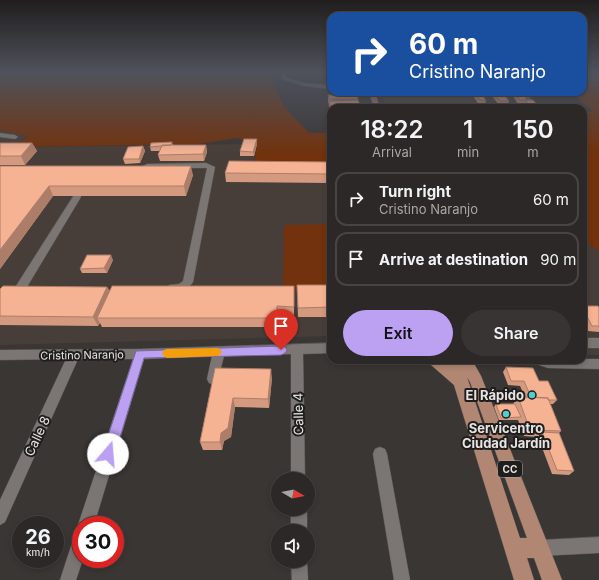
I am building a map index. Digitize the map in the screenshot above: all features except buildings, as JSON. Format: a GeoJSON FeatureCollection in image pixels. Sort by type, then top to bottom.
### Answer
{"type":"FeatureCollection","features":[{"type":"Feature","properties":{"kind":"main road"},"geometry":{"type":"LineString","coordinates":[[440,364],[460,381]]}},
{"type":"Feature","properties":{"kind":"main road","name":"CC"},"geometry":{"type":"LineString","coordinates":[[457,364],[460,381],[524,580]]}},
{"type":"Feature","properties":{"kind":"main road","name":"CC"},"geometry":{"type":"LineString","coordinates":[[466,364],[476,380],[552,580]]}},
{"type":"Feature","properties":{"kind":"main road"},"geometry":{"type":"LineString","coordinates":[[514,548],[540,548]]}},
{"type":"Feature","properties":{"kind":"street"},"geometry":{"type":"LineString","coordinates":[[0,135],[15,137]]}},
{"type":"Feature","properties":{"kind":"street"},"geometry":{"type":"LineString","coordinates":[[136,167],[206,165],[211,167],[188,282],[180,288],[164,288]]}},
{"type":"Feature","properties":{"kind":"street"},"geometry":{"type":"LineString","coordinates":[[21,289],[77,197]]}},
{"type":"Feature","properties":{"kind":"street"},"geometry":{"type":"LineString","coordinates":[[587,343],[599,343]]}},
{"type":"Feature","properties":{"kind":"street","name":"Cristino Naranjo"},"geometry":{"type":"LineString","coordinates":[[0,356],[140,354],[327,348]]}},
{"type":"Feature","properties":{"kind":"street","name":"Calle 4"},"geometry":{"type":"LineString","coordinates":[[297,350],[298,472]]}},
{"type":"Feature","properties":{"kind":"street"},"geometry":{"type":"LineString","coordinates":[[212,389],[219,352]]}},
{"type":"Feature","properties":{"kind":"street"},"geometry":{"type":"LineString","coordinates":[[89,516],[140,354]]}},
{"type":"Feature","properties":{"kind":"street","name":"Calle 8"},"geometry":{"type":"LineString","coordinates":[[0,517],[74,355]]}},
{"type":"Feature","properties":{"kind":"street"},"geometry":{"type":"LineString","coordinates":[[587,364],[599,364]]}},
{"type":"Feature","properties":{"kind":"street"},"geometry":{"type":"LineString","coordinates":[[380,454],[402,580]]}},
{"type":"Feature","properties":{"kind":"street"},"geometry":{"type":"LineString","coordinates":[[540,548],[599,544]]}},
{"type":"Feature","properties":{"kind":"street"},"geometry":{"type":"LineString","coordinates":[[68,580],[72,568]]}},
{"type":"Feature","properties":{"kind":"street"},"geometry":{"type":"LineString","coordinates":[[299,568],[300,580]]}},
{"type":"Feature","properties":{"kind":"shaded area"},"geometry":{"type":"Polygon","coordinates":[[[0,100],[281,100],[285,108],[309,133],[327,133],[327,167],[254,166],[257,144],[237,138],[199,144],[16,147],[27,136],[0,130],[0,100]]]}},
{"type":"Feature","properties":{"kind":"shaded area"},"geometry":{"type":"Polygon","coordinates":[[[384,100],[526,100],[530,104],[385,104],[384,100]]]}},
{"type":"Feature","properties":{"kind":"shaded area"},"geometry":{"type":"Polygon","coordinates":[[[580,100],[599,100],[599,252],[587,242],[587,112],[593,111],[587,104],[580,100]]]}},
{"type":"Feature","properties":{"kind":"shaded area"},"geometry":{"type":"Polygon","coordinates":[[[0,130],[27,135],[17,147],[257,144],[254,166],[327,167],[327,336],[0,345],[0,130]]]}},
{"type":"Feature","properties":{"kind":"shaded area"},"geometry":{"type":"Polygon","coordinates":[[[327,224],[327,289],[283,290],[284,225],[327,224]]]}},
{"type":"Feature","properties":{"kind":"shaded area"},"geometry":{"type":"Polygon","coordinates":[[[587,242],[599,252],[599,355],[587,355],[587,242]]]}},
{"type":"Feature","properties":{"kind":"slow traffic"},"geometry":{"type":"LineString","coordinates":[[167,353],[217,352]]}},
{"type":"Feature","properties":{"kind":"place","name":"El Rápido"},"geometry":{"type":"Point","coordinates":[532,395]}},
{"type":"Feature","properties":{"kind":"place","name":"Servicentro Ciudad Jardín"},"geometry":{"type":"Point","coordinates":[506,414]}},
{"type":"Feature","properties":{"kind":"route"},"geometry":{"type":"LineString","coordinates":[[108,454],[140,354],[281,350]]}}]}
